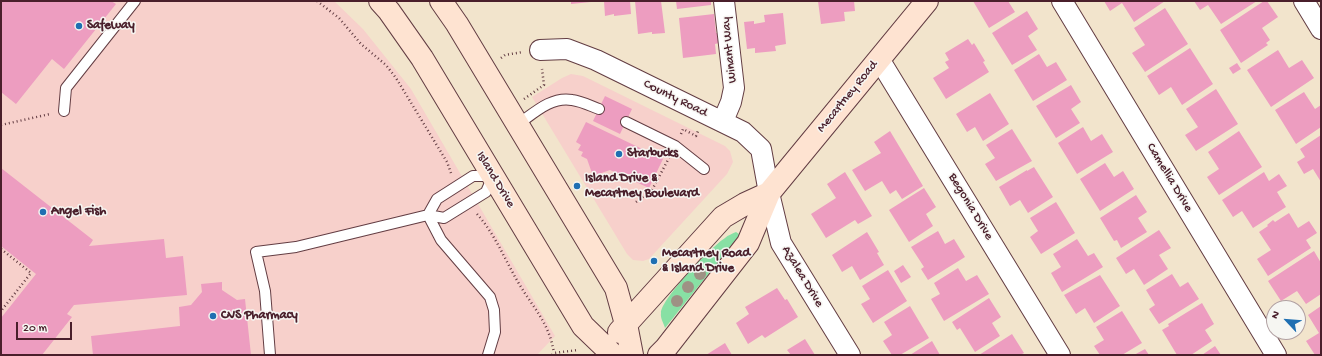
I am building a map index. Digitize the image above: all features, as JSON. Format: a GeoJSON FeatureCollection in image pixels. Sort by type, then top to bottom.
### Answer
{"type":"FeatureCollection","features":[{"type":"Feature","properties":{"kind":"main road","name":"Island Drive"},"geometry":{"type":"LineString","coordinates":[[380,1],[389,10],[422,58],[583,326],[606,352]]}},
{"type":"Feature","properties":{"kind":"main road"},"geometry":{"type":"LineString","coordinates":[[441,1],[457,24],[616,288],[626,324],[632,355]]}},
{"type":"Feature","properties":{"kind":"main road","name":"Mecartney Road"},"geometry":{"type":"LineString","coordinates":[[659,355],[748,242],[769,193],[927,1]]}},
{"type":"Feature","properties":{"kind":"main road","name":"Mecartney Road"},"geometry":{"type":"LineString","coordinates":[[606,352],[626,324],[724,217],[745,204],[769,193]]}},
{"type":"Feature","properties":{"kind":"street","name":"Winant Way"},"geometry":{"type":"LineString","coordinates":[[723,121],[734,88],[724,1]]}},
{"type":"Feature","properties":{"kind":"street","name":"Camellia Drive"},"geometry":{"type":"LineString","coordinates":[[1062,1],[1276,355]]}},
{"type":"Feature","properties":{"kind":"street"},"geometry":{"type":"LineString","coordinates":[[1304,1],[1321,29]]}},
{"type":"Feature","properties":{"kind":"street","name":"County Road"},"geometry":{"type":"LineString","coordinates":[[540,50],[567,49],[596,60],[743,132],[761,149],[769,193]]}},
{"type":"Feature","properties":{"kind":"street","name":"Begonia Drive"},"geometry":{"type":"LineString","coordinates":[[879,58],[1060,355]]}},
{"type":"Feature","properties":{"kind":"street","name":"Azalea Drive"},"geometry":{"type":"LineString","coordinates":[[769,193],[781,243],[850,355]]}},
{"type":"Feature","properties":{"kind":"lane"},"geometry":{"type":"LineString","coordinates":[[64,111],[66,88],[135,1]]}},
{"type":"Feature","properties":{"kind":"lane"},"geometry":{"type":"LineString","coordinates":[[512,117],[545,106],[557,100],[572,100],[599,109]]}},
{"type":"Feature","properties":{"kind":"lane"},"geometry":{"type":"LineString","coordinates":[[626,122],[674,146],[704,169]]}},
{"type":"Feature","properties":{"kind":"lane"},"geometry":{"type":"LineString","coordinates":[[270,355],[265,291],[256,252],[296,247],[428,215],[444,218],[486,192],[493,176],[473,176],[458,185],[437,199],[428,215]]}},
{"type":"Feature","properties":{"kind":"lane"},"geometry":{"type":"LineString","coordinates":[[428,215],[441,240],[490,297],[494,310],[495,332],[488,355]]}},
{"type":"Feature","properties":{"kind":"path"},"geometry":{"type":"LineString","coordinates":[[317,1],[339,18],[361,44],[386,65],[396,78],[447,162],[458,185]]}},
{"type":"Feature","properties":{"kind":"path"},"geometry":{"type":"LineString","coordinates":[[483,69],[505,55],[540,50],[544,85],[512,117]]}},
{"type":"Feature","properties":{"kind":"path"},"geometry":{"type":"LineString","coordinates":[[1,125],[64,111]]}},
{"type":"Feature","properties":{"kind":"path"},"geometry":{"type":"LineString","coordinates":[[468,203],[482,220],[519,283],[544,321],[552,342],[554,353]]}},
{"type":"Feature","properties":{"kind":"path"},"geometry":{"type":"LineString","coordinates":[[1,249],[31,273],[1,311]]}},
{"type":"Feature","properties":{"kind":"shaded area"},"geometry":{"type":"Polygon","coordinates":[[[1,1],[334,1],[363,29],[411,89],[555,336],[537,355],[1,355],[1,1]]]}},
{"type":"Feature","properties":{"kind":"shaded area"},"geometry":{"type":"Polygon","coordinates":[[[571,74],[583,76],[725,146],[730,151],[733,162],[727,174],[649,259],[643,261],[633,260],[627,254],[532,97],[571,74]]]}},
{"type":"Feature","properties":{"kind":"green space"},"geometry":{"type":"Polygon","coordinates":[[[736,232],[739,234],[738,237],[665,328],[661,313],[669,296],[688,273],[710,251],[726,237],[736,232]]]}},
{"type":"Feature","properties":{"kind":"building"},"geometry":{"type":"Polygon","coordinates":[[[1,1],[111,1],[116,4],[64,69],[52,59],[16,104],[1,92],[1,1]]]}},
{"type":"Feature","properties":{"kind":"building"},"geometry":{"type":"Polygon","coordinates":[[[571,1],[591,1],[591,2],[571,4],[571,1]]]}},
{"type":"Feature","properties":{"kind":"building"},"geometry":{"type":"Polygon","coordinates":[[[604,1],[630,1],[631,14],[614,16],[614,14],[605,16],[604,1]]]}},
{"type":"Feature","properties":{"kind":"building"},"geometry":{"type":"Polygon","coordinates":[[[635,1],[661,1],[665,33],[652,34],[652,32],[638,34],[635,1]]]}},
{"type":"Feature","properties":{"kind":"building"},"geometry":{"type":"Polygon","coordinates":[[[676,1],[711,1],[711,5],[677,9],[676,1]]]}},
{"type":"Feature","properties":{"kind":"building"},"geometry":{"type":"Polygon","coordinates":[[[818,1],[854,1],[855,11],[844,12],[845,21],[821,24],[818,1]]]}},
{"type":"Feature","properties":{"kind":"building"},"geometry":{"type":"Polygon","coordinates":[[[973,1],[1008,1],[1015,12],[989,28],[973,1]]]}},
{"type":"Feature","properties":{"kind":"building"},"geometry":{"type":"Polygon","coordinates":[[[1104,1],[1165,1],[1134,22],[1122,3],[1110,11],[1104,1]]]}},
{"type":"Feature","properties":{"kind":"building"},"geometry":{"type":"Polygon","coordinates":[[[1194,1],[1257,1],[1221,24],[1208,5],[1200,10],[1194,1]]]}},
{"type":"Feature","properties":{"kind":"building"},"geometry":{"type":"Polygon","coordinates":[[[1264,1],[1267,1],[1278,17],[1262,28],[1270,40],[1266,43],[1268,45],[1241,63],[1220,30],[1264,1]]]}},
{"type":"Feature","properties":{"kind":"building"},"geometry":{"type":"Polygon","coordinates":[[[1165,8],[1188,44],[1145,72],[1132,53],[1145,45],[1134,28],[1165,8]]]}},
{"type":"Feature","properties":{"kind":"building"},"geometry":{"type":"Polygon","coordinates":[[[1027,11],[1038,29],[1028,36],[1037,50],[1012,65],[992,33],[1027,11]]]}},
{"type":"Feature","properties":{"kind":"building"},"geometry":{"type":"Polygon","coordinates":[[[783,13],[786,44],[775,46],[776,51],[755,53],[755,48],[747,49],[744,22],[754,21],[754,24],[765,22],[764,15],[783,13]]]}},
{"type":"Feature","properties":{"kind":"building"},"geometry":{"type":"Polygon","coordinates":[[[714,14],[716,33],[718,33],[719,43],[715,44],[716,54],[683,58],[679,18],[714,14]]]}},
{"type":"Feature","properties":{"kind":"building"},"geometry":{"type":"Polygon","coordinates":[[[968,39],[972,45],[974,43],[985,61],[983,62],[989,72],[946,99],[933,78],[949,68],[945,62],[949,60],[945,53],[968,39]]]}},
{"type":"Feature","properties":{"kind":"building"},"geometry":{"type":"Polygon","coordinates":[[[1190,48],[1213,84],[1182,105],[1171,87],[1159,95],[1147,76],[1190,48]]]}},
{"type":"Feature","properties":{"kind":"building"},"geometry":{"type":"Polygon","coordinates":[[[1278,50],[1289,68],[1302,60],[1314,78],[1271,107],[1247,70],[1278,50]]]}},
{"type":"Feature","properties":{"kind":"building"},"geometry":{"type":"Polygon","coordinates":[[[1039,54],[1047,67],[1056,62],[1067,80],[1033,101],[1014,70],[1039,54]]]}},
{"type":"Feature","properties":{"kind":"building"},"geometry":{"type":"Polygon","coordinates":[[[1237,63],[1241,69],[1233,74],[1229,68],[1237,63]]]}},
{"type":"Feature","properties":{"kind":"building"},"geometry":{"type":"Polygon","coordinates":[[[1071,85],[1081,102],[1071,109],[1080,123],[1056,138],[1036,106],[1071,85]]]}},
{"type":"Feature","properties":{"kind":"building"},"geometry":{"type":"Polygon","coordinates":[[[1216,89],[1238,124],[1196,151],[1185,135],[1198,127],[1186,109],[1216,89]]]}},
{"type":"Feature","properties":{"kind":"building"},"geometry":{"type":"Polygon","coordinates":[[[1304,92],[1315,109],[1321,105],[1321,127],[1296,144],[1275,110],[1304,92]]]}},
{"type":"Feature","properties":{"kind":"building"},"geometry":{"type":"Polygon","coordinates":[[[990,93],[1009,124],[983,141],[975,127],[967,132],[956,114],[990,93]]]}},
{"type":"Feature","properties":{"kind":"building"},"geometry":{"type":"Polygon","coordinates":[[[605,96],[632,109],[620,134],[593,121],[605,96]]]}},
{"type":"Feature","properties":{"kind":"building"},"geometry":{"type":"Polygon","coordinates":[[[586,122],[663,159],[649,188],[610,170],[593,176],[587,159],[581,156],[583,152],[578,150],[581,145],[576,142],[586,122]]]}},
{"type":"Feature","properties":{"kind":"building"},"geometry":{"type":"Polygon","coordinates":[[[1083,127],[1091,141],[1102,134],[1113,152],[1077,174],[1058,143],[1083,127]]]}},
{"type":"Feature","properties":{"kind":"building"},"geometry":{"type":"Polygon","coordinates":[[[1012,129],[1032,161],[996,181],[985,164],[995,158],[986,145],[1012,129]]]}},
{"type":"Feature","properties":{"kind":"building"},"geometry":{"type":"Polygon","coordinates":[[[890,131],[923,186],[902,199],[896,190],[890,194],[882,181],[865,191],[852,170],[881,153],[874,142],[890,131]]]}},
{"type":"Feature","properties":{"kind":"building"},"geometry":{"type":"Polygon","coordinates":[[[1239,131],[1262,167],[1219,195],[1207,177],[1219,169],[1208,152],[1239,131]]]}},
{"type":"Feature","properties":{"kind":"building"},"geometry":{"type":"Polygon","coordinates":[[[1321,135],[1321,182],[1313,169],[1304,174],[1297,162],[1305,157],[1300,149],[1321,135]]]}},
{"type":"Feature","properties":{"kind":"building"},"geometry":{"type":"Polygon","coordinates":[[[1105,163],[1114,177],[1123,171],[1134,189],[1100,211],[1080,179],[1105,163]]]}},
{"type":"Feature","properties":{"kind":"building"},"geometry":{"type":"Polygon","coordinates":[[[1034,167],[1053,197],[1028,213],[1020,200],[1010,206],[999,187],[1034,167]]]}},
{"type":"Feature","properties":{"kind":"building"},"geometry":{"type":"Polygon","coordinates":[[[1,168],[93,240],[89,246],[164,239],[166,258],[183,256],[187,295],[74,305],[67,314],[72,317],[42,355],[1,355],[1,318],[36,274],[1,246],[1,168]]]}},
{"type":"Feature","properties":{"kind":"building"},"geometry":{"type":"Polygon","coordinates":[[[845,172],[872,216],[858,224],[855,220],[826,238],[811,214],[836,198],[827,184],[845,172]]]}},
{"type":"Feature","properties":{"kind":"building"},"geometry":{"type":"Polygon","coordinates":[[[1264,172],[1269,181],[1279,174],[1287,186],[1277,192],[1286,207],[1253,228],[1242,211],[1233,217],[1222,200],[1264,172]]]}},
{"type":"Feature","properties":{"kind":"building"},"geometry":{"type":"Polygon","coordinates":[[[924,188],[936,207],[926,214],[933,226],[909,242],[889,210],[924,188]]]}},
{"type":"Feature","properties":{"kind":"building"},"geometry":{"type":"Polygon","coordinates":[[[1136,195],[1147,212],[1138,218],[1147,232],[1121,248],[1117,240],[1114,241],[1100,218],[1136,195]]]}},
{"type":"Feature","properties":{"kind":"building"},"geometry":{"type":"Polygon","coordinates":[[[1056,202],[1075,233],[1041,254],[1030,237],[1038,231],[1030,218],[1056,202]]]}},
{"type":"Feature","properties":{"kind":"building"},"geometry":{"type":"Polygon","coordinates":[[[1289,213],[1298,228],[1309,221],[1317,233],[1306,240],[1311,248],[1268,276],[1257,259],[1271,250],[1259,232],[1268,226],[1267,225],[1273,220],[1275,222],[1289,213]]]}},
{"type":"Feature","properties":{"kind":"building"},"geometry":{"type":"Polygon","coordinates":[[[1159,230],[1171,248],[1159,255],[1168,269],[1144,285],[1134,269],[1126,274],[1116,258],[1159,230]]]}},
{"type":"Feature","properties":{"kind":"building"},"geometry":{"type":"Polygon","coordinates":[[[938,231],[945,244],[954,239],[965,257],[928,280],[921,269],[924,267],[911,247],[938,231]]]}},
{"type":"Feature","properties":{"kind":"building"},"geometry":{"type":"Polygon","coordinates":[[[867,232],[879,252],[877,253],[884,265],[860,280],[852,266],[842,272],[832,255],[867,232]]]}},
{"type":"Feature","properties":{"kind":"building"},"geometry":{"type":"Polygon","coordinates":[[[1077,239],[1088,256],[1094,253],[1103,267],[1062,292],[1051,273],[1061,267],[1053,254],[1077,239]]]}},
{"type":"Feature","properties":{"kind":"building"},"geometry":{"type":"Polygon","coordinates":[[[1314,251],[1321,263],[1321,294],[1306,304],[1306,300],[1303,300],[1297,291],[1280,300],[1268,281],[1314,251]]]}},
{"type":"Feature","properties":{"kind":"building"},"geometry":{"type":"Polygon","coordinates":[[[903,265],[911,277],[901,283],[894,271],[903,265]]]}},
{"type":"Feature","properties":{"kind":"building"},"geometry":{"type":"Polygon","coordinates":[[[958,268],[966,281],[977,275],[989,294],[944,321],[931,299],[940,294],[934,283],[958,268]]]}},
{"type":"Feature","properties":{"kind":"building"},"geometry":{"type":"Polygon","coordinates":[[[888,270],[907,301],[873,323],[861,304],[870,299],[862,286],[888,270]]]}},
{"type":"Feature","properties":{"kind":"building"},"geometry":{"type":"Polygon","coordinates":[[[1172,274],[1180,287],[1188,282],[1199,299],[1159,324],[1149,309],[1155,305],[1146,290],[1172,274]]]}},
{"type":"Feature","properties":{"kind":"building"},"geometry":{"type":"Polygon","coordinates":[[[1100,275],[1120,306],[1094,323],[1085,308],[1076,314],[1064,295],[1100,275]]]}},
{"type":"Feature","properties":{"kind":"building","name":"CVS Pharmacy"},"geometry":{"type":"Polygon","coordinates":[[[222,282],[222,290],[237,300],[245,299],[251,355],[93,355],[91,336],[180,326],[179,307],[191,305],[202,292],[201,284],[222,282]]]}},
{"type":"Feature","properties":{"kind":"building"},"geometry":{"type":"Polygon","coordinates":[[[777,288],[785,300],[787,299],[798,317],[765,338],[762,335],[748,344],[736,323],[749,314],[745,307],[777,288]]]}},
{"type":"Feature","properties":{"kind":"building"},"geometry":{"type":"Polygon","coordinates":[[[989,298],[1001,317],[992,323],[1000,336],[975,352],[960,328],[957,330],[952,322],[989,298]]]}},
{"type":"Feature","properties":{"kind":"building"},"geometry":{"type":"Polygon","coordinates":[[[1202,303],[1214,324],[1205,330],[1212,341],[1191,355],[1177,355],[1162,330],[1169,326],[1168,324],[1202,303]]]}},
{"type":"Feature","properties":{"kind":"building"},"geometry":{"type":"Polygon","coordinates":[[[910,306],[929,338],[900,355],[892,355],[883,341],[892,335],[884,322],[910,306]]]}},
{"type":"Feature","properties":{"kind":"building"},"geometry":{"type":"Polygon","coordinates":[[[1321,306],[1321,355],[1315,355],[1306,341],[1319,333],[1308,315],[1321,306]]]}},
{"type":"Feature","properties":{"kind":"building"},"geometry":{"type":"Polygon","coordinates":[[[1122,311],[1142,343],[1122,355],[1100,355],[1094,346],[1104,340],[1096,327],[1122,311]]]}},
{"type":"Feature","properties":{"kind":"building"},"geometry":{"type":"Polygon","coordinates":[[[1012,334],[1024,353],[1020,355],[979,355],[1012,334]]]}},
{"type":"Feature","properties":{"kind":"building"},"geometry":{"type":"Polygon","coordinates":[[[805,339],[815,355],[791,355],[787,350],[805,339]]]}},
{"type":"Feature","properties":{"kind":"building"},"geometry":{"type":"Polygon","coordinates":[[[932,341],[940,355],[910,355],[932,341]]]}},
{"type":"Feature","properties":{"kind":"building"},"geometry":{"type":"Polygon","coordinates":[[[725,343],[732,355],[706,355],[725,343]]]}},
{"type":"Feature","properties":{"kind":"building"},"geometry":{"type":"Polygon","coordinates":[[[1215,346],[1221,355],[1202,355],[1215,346]]]}},
{"type":"Feature","properties":{"kind":"building"},"geometry":{"type":"Polygon","coordinates":[[[1145,349],[1149,355],[1134,355],[1145,349]]]}},
{"type":"Feature","properties":{"kind":"place","name":"Safeway"},"geometry":{"type":"Point","coordinates":[79,26]}},
{"type":"Feature","properties":{"kind":"place","name":"Starbucks"},"geometry":{"type":"Point","coordinates":[619,154]}},
{"type":"Feature","properties":{"kind":"place","name":"Island Drive & Mecartney Boulevard"},"geometry":{"type":"Point","coordinates":[577,186]}},
{"type":"Feature","properties":{"kind":"place","name":"Angel Fish"},"geometry":{"type":"Point","coordinates":[43,212]}},
{"type":"Feature","properties":{"kind":"place","name":"Mecartney Road & Island Drive"},"geometry":{"type":"Point","coordinates":[654,261]}},
{"type":"Feature","properties":{"kind":"place","name":"CVS Pharmacy"},"geometry":{"type":"Point","coordinates":[213,316]}}]}
